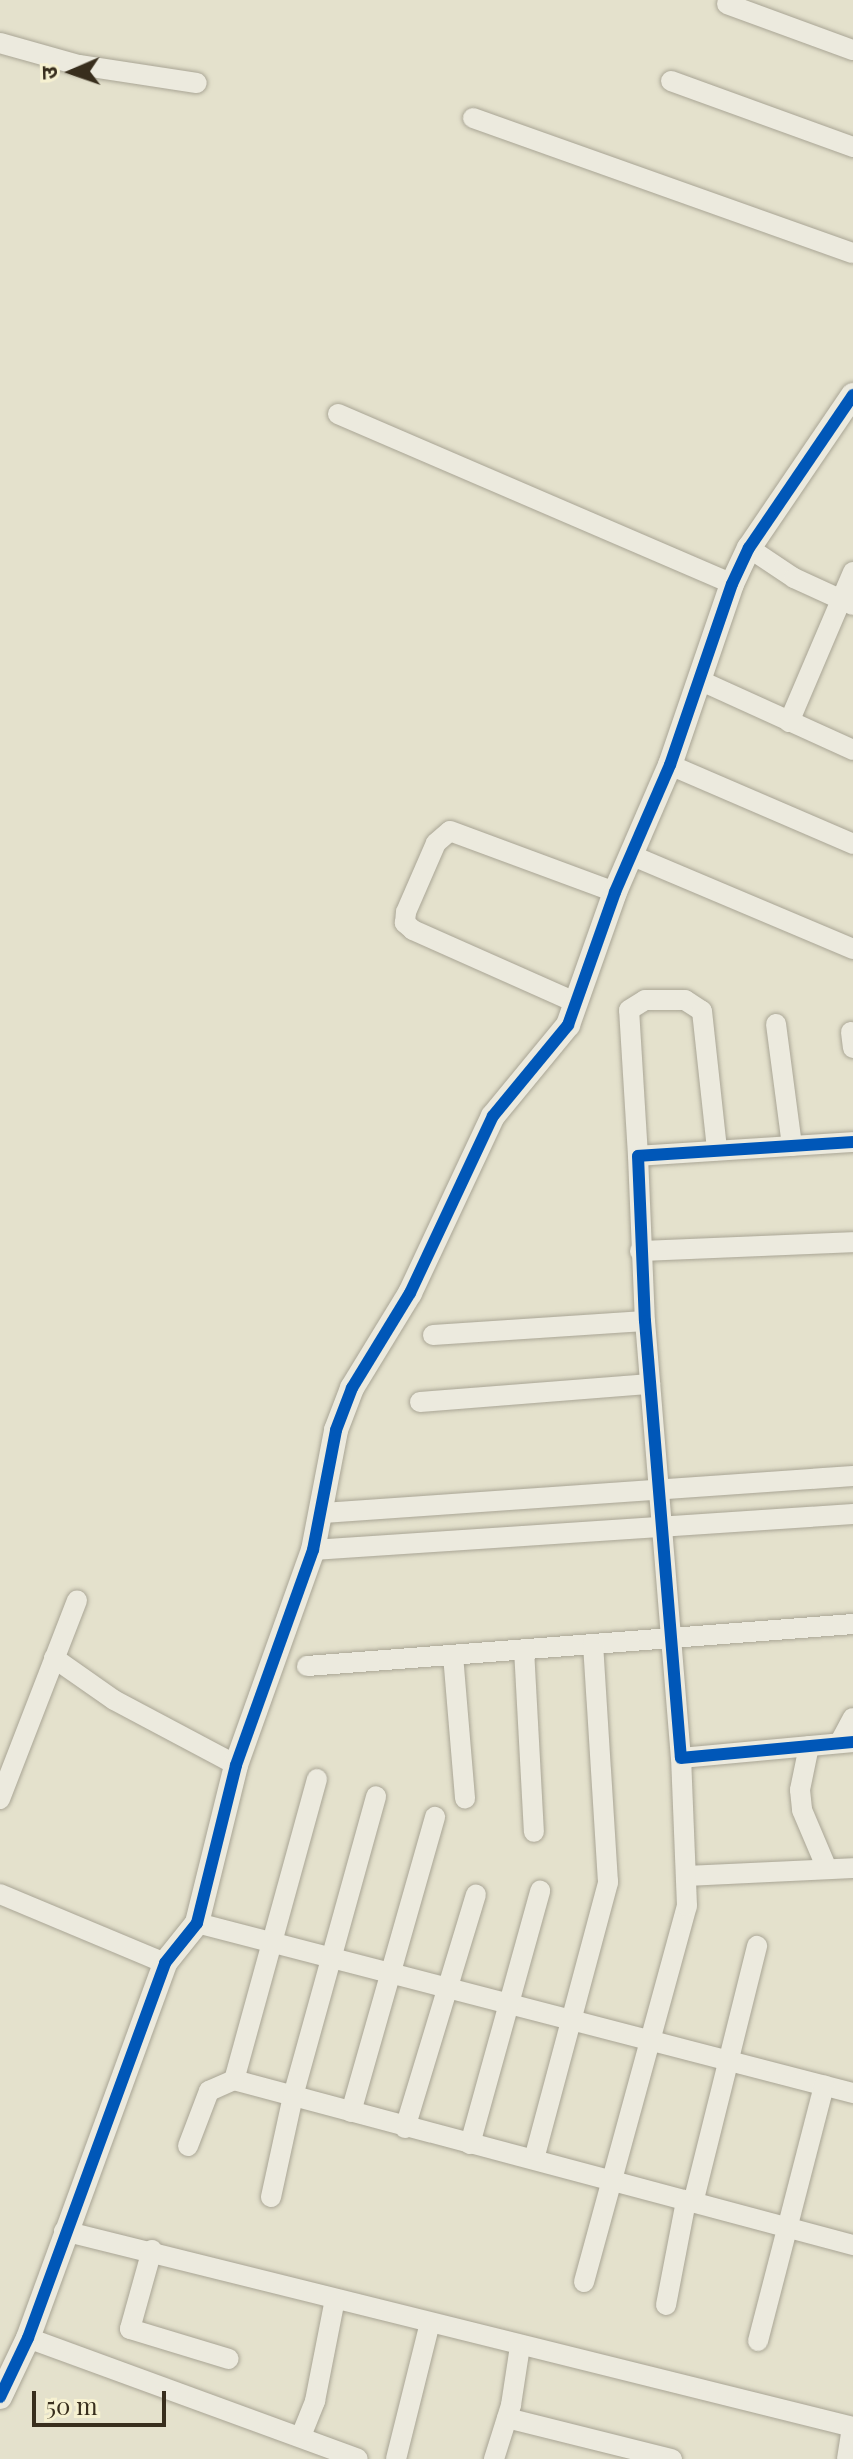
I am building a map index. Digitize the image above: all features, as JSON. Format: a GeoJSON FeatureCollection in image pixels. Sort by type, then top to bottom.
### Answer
{"type":"FeatureCollection","features":[{"type":"Feature","properties":{"kind":"street"},"geometry":{"type":"LineString","coordinates":[[727,4],[853,50]]}},
{"type":"Feature","properties":{"kind":"street"},"geometry":{"type":"LineString","coordinates":[[0,43],[79,65],[197,83]]}},
{"type":"Feature","properties":{"kind":"street"},"geometry":{"type":"LineString","coordinates":[[671,81],[853,147]]}},
{"type":"Feature","properties":{"kind":"street"},"geometry":{"type":"LineString","coordinates":[[473,118],[853,253]]}},
{"type":"Feature","properties":{"kind":"street"},"geometry":{"type":"LineString","coordinates":[[0,2397],[28,2338],[64,2231],[119,2098],[165,1963],[197,1923],[236,1765],[313,1550],[323,1513],[336,1430],[352,1388],[410,1293],[493,1116],[568,1025],[615,892],[670,765],[732,584],[749,548],[853,395]]}},
{"type":"Feature","properties":{"kind":"street"},"geometry":{"type":"LineString","coordinates":[[338,414],[732,584]]}},
{"type":"Feature","properties":{"kind":"street"},"geometry":{"type":"LineString","coordinates":[[749,548],[847,603]]}},
{"type":"Feature","properties":{"kind":"street"},"geometry":{"type":"LineString","coordinates":[[789,722],[847,603],[853,572]]}},
{"type":"Feature","properties":{"kind":"street"},"geometry":{"type":"LineString","coordinates":[[699,680],[853,750]]}},
{"type":"Feature","properties":{"kind":"street"},"geometry":{"type":"LineString","coordinates":[[670,765],[853,844]]}},
{"type":"Feature","properties":{"kind":"street"},"geometry":{"type":"LineString","coordinates":[[577,1003],[413,930],[405,923],[406,912],[436,843],[450,831],[615,892]]}},
{"type":"Feature","properties":{"kind":"street"},"geometry":{"type":"LineString","coordinates":[[633,856],[853,949]]}},
{"type":"Feature","properties":{"kind":"street"},"geometry":{"type":"LineString","coordinates":[[584,2282],[647,2040],[687,1906],[681,1758],[640,1251],[629,1010],[645,1000],[685,1000],[702,1011],[717,1150]]}},
{"type":"Feature","properties":{"kind":"street"},"geometry":{"type":"LineString","coordinates":[[776,1024],[792,1146]]}},
{"type":"Feature","properties":{"kind":"street"},"geometry":{"type":"LineString","coordinates":[[638,1156],[853,1142]]}},
{"type":"Feature","properties":{"kind":"street"},"geometry":{"type":"LineString","coordinates":[[640,1251],[853,1242]]}},
{"type":"Feature","properties":{"kind":"street"},"geometry":{"type":"LineString","coordinates":[[433,1335],[645,1321]]}},
{"type":"Feature","properties":{"kind":"street"},"geometry":{"type":"LineString","coordinates":[[420,1402],[650,1384]]}},
{"type":"Feature","properties":{"kind":"street"},"geometry":{"type":"LineString","coordinates":[[323,1513],[658,1487],[853,1476]]}},
{"type":"Feature","properties":{"kind":"street"},"geometry":{"type":"LineString","coordinates":[[797,1480],[800,1518]]}},
{"type":"Feature","properties":{"kind":"street"},"geometry":{"type":"LineString","coordinates":[[313,1550],[853,1514]]}},
{"type":"Feature","properties":{"kind":"street"},"geometry":{"type":"LineString","coordinates":[[0,1799],[77,1600]]}},
{"type":"Feature","properties":{"kind":"street"},"geometry":{"type":"LineString","coordinates":[[307,1666],[853,1624]]}},
{"type":"Feature","properties":{"kind":"street"},"geometry":{"type":"LineString","coordinates":[[534,2159],[608,1882],[593,1644]]}},
{"type":"Feature","properties":{"kind":"street"},"geometry":{"type":"LineString","coordinates":[[524,1649],[534,1832]]}},
{"type":"Feature","properties":{"kind":"street"},"geometry":{"type":"LineString","coordinates":[[453,1655],[465,1799]]}},
{"type":"Feature","properties":{"kind":"street"},"geometry":{"type":"LineString","coordinates":[[54,1658],[114,1700],[236,1765]]}},
{"type":"Feature","properties":{"kind":"street"},"geometry":{"type":"LineString","coordinates":[[681,1758],[847,1742],[853,1718]]}},
{"type":"Feature","properties":{"kind":"street"},"geometry":{"type":"LineString","coordinates":[[809,1746],[800,1790],[802,1810],[827,1869]]}},
{"type":"Feature","properties":{"kind":"street"},"geometry":{"type":"LineString","coordinates":[[188,2146],[223,2084],[317,1779]]}},
{"type":"Feature","properties":{"kind":"street"},"geometry":{"type":"LineString","coordinates":[[271,2197],[293,2096],[376,1796]]}},
{"type":"Feature","properties":{"kind":"street"},"geometry":{"type":"LineString","coordinates":[[351,2112],[435,1817]]}},
{"type":"Feature","properties":{"kind":"street"},"geometry":{"type":"LineString","coordinates":[[686,1876],[853,1868]]}},
{"type":"Feature","properties":{"kind":"street"},"geometry":{"type":"LineString","coordinates":[[470,2144],[540,1891]]}},
{"type":"Feature","properties":{"kind":"street"},"geometry":{"type":"LineString","coordinates":[[0,1894],[165,1963]]}},
{"type":"Feature","properties":{"kind":"street"},"geometry":{"type":"LineString","coordinates":[[405,2128],[451,1988],[476,1895]]}},
{"type":"Feature","properties":{"kind":"street"},"geometry":{"type":"LineString","coordinates":[[197,1923],[853,2093]]}},
{"type":"Feature","properties":{"kind":"street"},"geometry":{"type":"LineString","coordinates":[[666,2305],[725,2060],[757,1946]]}},
{"type":"Feature","properties":{"kind":"street"},"geometry":{"type":"LineString","coordinates":[[223,2084],[293,2096],[853,2245]]}},
{"type":"Feature","properties":{"kind":"street"},"geometry":{"type":"LineString","coordinates":[[758,2341],[790,2228],[824,2085]]}},
{"type":"Feature","properties":{"kind":"street"},"geometry":{"type":"LineString","coordinates":[[64,2231],[152,2250],[520,2346],[853,2427],[847,2459]]}},
{"type":"Feature","properties":{"kind":"street"},"geometry":{"type":"LineString","coordinates":[[152,2250],[130,2329],[229,2359]]}},
{"type":"Feature","properties":{"kind":"street"},"geometry":{"type":"LineString","coordinates":[[301,2436],[318,2389],[335,2299]]}},
{"type":"Feature","properties":{"kind":"street"},"geometry":{"type":"LineString","coordinates":[[396,2459],[430,2323]]}},
{"type":"Feature","properties":{"kind":"street"},"geometry":{"type":"LineString","coordinates":[[28,2338],[358,2459]]}},
{"type":"Feature","properties":{"kind":"street"},"geometry":{"type":"LineString","coordinates":[[494,2459],[507,2418],[520,2346]]}},
{"type":"Feature","properties":{"kind":"street"},"geometry":{"type":"LineString","coordinates":[[507,2418],[672,2459]]}},
{"type":"Feature","properties":{"kind":"cycle path"},"geometry":{"type":"LineString","coordinates":[[0,2397],[28,2338],[165,1963],[197,1923],[236,1765],[313,1550],[336,1430],[352,1388],[410,1293],[493,1116],[568,1025],[615,892],[670,765],[732,584],[749,548],[853,395]]}},
{"type":"Feature","properties":{"kind":"cycle path"},"geometry":{"type":"LineString","coordinates":[[853,1142],[638,1156],[645,1321],[681,1758],[853,1742]]}}]}
